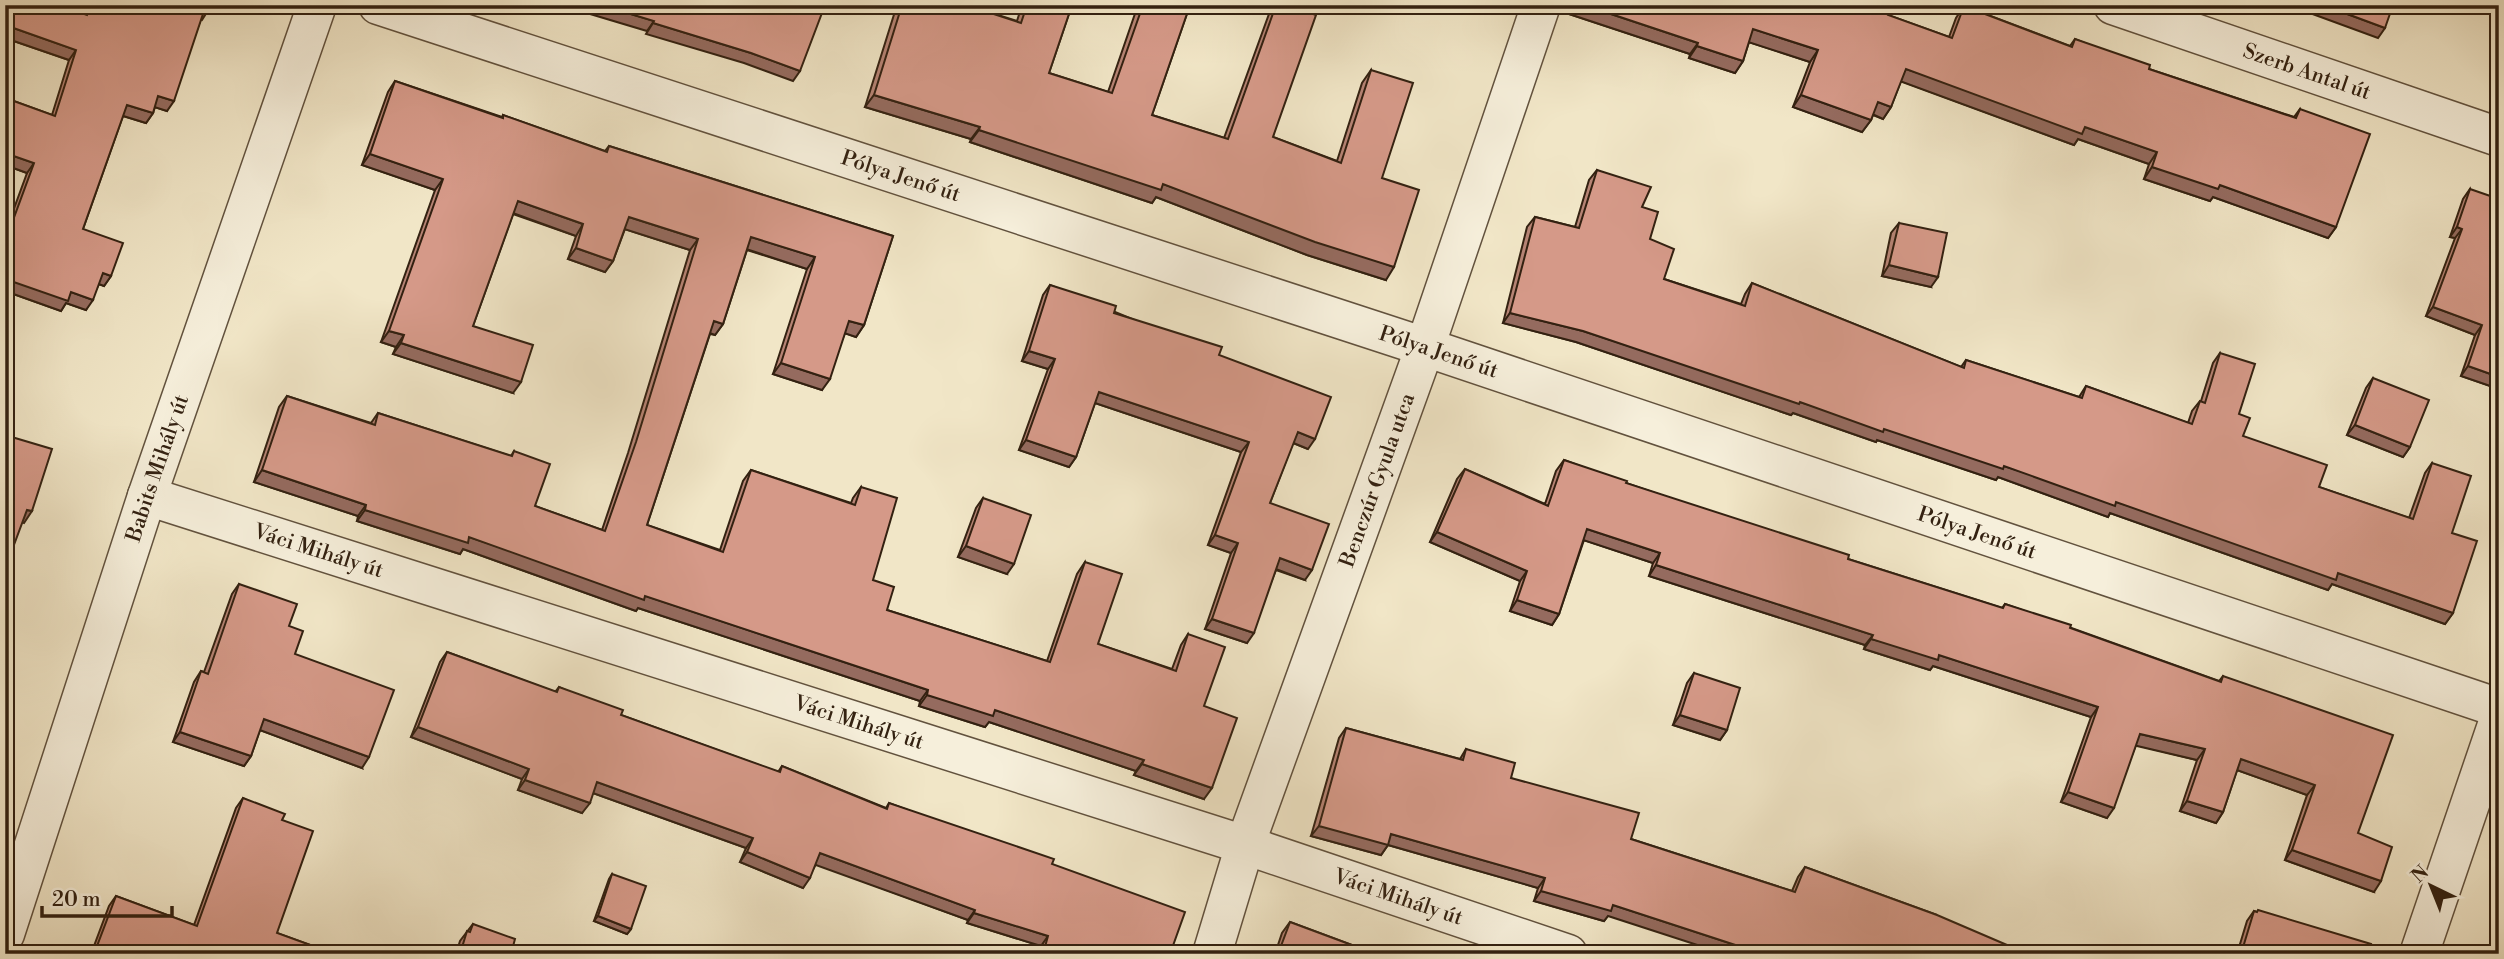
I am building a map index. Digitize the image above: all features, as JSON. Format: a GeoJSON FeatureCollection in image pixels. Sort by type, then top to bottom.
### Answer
{"type":"FeatureCollection","features":[{"type":"Feature","properties":{"kind":"street","name":"Babits Mihály út"},"geometry":{"type":"LineString","coordinates":[[5,934],[147,496],[317,5]]}},
{"type":"Feature","properties":{"kind":"street","name":"Pólya Jenő út"},"geometry":{"type":"LineString","coordinates":[[378,5],[1425,346],[2499,708]]}},
{"type":"Feature","properties":{"kind":"street","name":"Benczúr Gyula utca"},"geometry":{"type":"LineString","coordinates":[[1212,954],[1245,845],[1425,346],[1541,5]]}},
{"type":"Feature","properties":{"kind":"street","name":"Szerb Antal út"},"geometry":{"type":"LineString","coordinates":[[2113,5],[2499,137]]}},
{"type":"Feature","properties":{"kind":"street","name":"Váci Mihály út"},"geometry":{"type":"LineString","coordinates":[[147,496],[1245,845],[1568,954]]}},
{"type":"Feature","properties":{"kind":"street"},"geometry":{"type":"LineString","coordinates":[[2419,954],[2499,719]]}},
{"type":"Feature","properties":{"kind":"building"},"geometry":{"type":"Polygon","coordinates":[[[5,5],[59,5],[87,15],[91,5],[210,5],[209,9],[205,8],[174,101],[158,96],[153,113],[127,105],[83,229],[123,243],[111,276],[103,273],[93,300],[71,292],[68,301],[5,279],[5,242],[34,163],[5,153],[5,116],[11,100],[55,116],[76,50],[5,25],[5,5]]]}},
{"type":"Feature","properties":{"kind":"building"},"geometry":{"type":"Polygon","coordinates":[[[601,5],[825,5],[800,71],[601,5]]]}},
{"type":"Feature","properties":{"kind":"building"},"geometry":{"type":"Polygon","coordinates":[[[902,5],[966,5],[1021,23],[1027,5],[1072,5],[1049,73],[1112,93],[1143,5],[1190,5],[1152,115],[1228,139],[1276,5],[1289,5],[1316,15],[1273,137],[1341,163],[1371,70],[1413,83],[1382,178],[1419,190],[1394,267],[1315,242],[1163,184],[1161,190],[979,130],[980,127],[874,95],[902,5]]]}},
{"type":"Feature","properties":{"kind":"building"},"geometry":{"type":"Polygon","coordinates":[[[1584,5],[1891,5],[1888,15],[1952,38],[1964,6],[2072,47],[2075,39],[2150,65],[2149,69],[2296,118],[2300,109],[2370,134],[2336,227],[2220,185],[2218,189],[2152,167],[2157,152],[2085,127],[2082,134],[1906,69],[1891,107],[1878,102],[1871,120],[1801,95],[1818,50],[1753,29],[1743,61],[1584,5]]]}},
{"type":"Feature","properties":{"kind":"building"},"geometry":{"type":"Polygon","coordinates":[[[2323,5],[2393,5],[2385,28],[2323,5]]]}},
{"type":"Feature","properties":{"kind":"building"},"geometry":{"type":"Polygon","coordinates":[[[395,81],[607,152],[609,146],[893,236],[864,325],[849,321],[830,379],[781,363],[815,257],[751,237],[723,324],[714,321],[647,525],[723,552],[751,470],[855,505],[861,487],[897,498],[873,580],[894,587],[887,610],[1050,662],[1085,562],[1122,574],[1098,644],[1176,671],[1188,634],[1225,647],[1204,706],[1237,718],[1212,788],[1142,764],[1144,760],[995,710],[993,716],[927,695],[928,690],[645,596],[644,600],[469,537],[468,543],[365,510],[366,505],[262,470],[287,396],[375,425],[378,413],[512,456],[514,451],[550,464],[535,506],[605,531],[636,442],[698,239],[629,217],[613,261],[576,248],[583,224],[518,201],[473,326],[533,345],[521,382],[401,343],[404,335],[389,331],[443,179],[370,154],[395,81]]]}},
{"type":"Feature","properties":{"kind":"building"},"geometry":{"type":"Polygon","coordinates":[[[1597,170],[1651,187],[1642,207],[1658,212],[1650,239],[1674,249],[1664,279],[1745,306],[1752,283],[1964,368],[1966,360],[2082,398],[2086,386],[2192,424],[2200,401],[2205,403],[2220,353],[2255,364],[2239,414],[2250,418],[2243,436],[2327,465],[2319,487],[2413,519],[2432,463],[2471,476],[2452,533],[2477,541],[2453,613],[2338,573],[2336,580],[2116,502],[2115,506],[2004,466],[2003,469],[1884,429],[1883,432],[1583,331],[1510,313],[1535,217],[1579,228],[1597,170]]]}},
{"type":"Feature","properties":{"kind":"building"},"geometry":{"type":"Polygon","coordinates":[[[2470,189],[2499,199],[2499,377],[2468,366],[2482,325],[2433,307],[2462,229],[2457,227],[2470,189]]]}},
{"type":"Feature","properties":{"kind":"building"},"geometry":{"type":"Polygon","coordinates":[[[1899,223],[1947,233],[1938,277],[1889,265],[1899,223]]]}},
{"type":"Feature","properties":{"kind":"building"},"geometry":{"type":"Polygon","coordinates":[[[1050,285],[1116,306],[1114,313],[1222,347],[1219,355],[1331,397],[1315,439],[1298,432],[1270,503],[1329,524],[1312,570],[1280,558],[1254,633],[1212,619],[1238,543],[1215,535],[1249,442],[1099,392],[1076,457],[1026,440],[1055,359],[1029,351],[1050,285]]]}},
{"type":"Feature","properties":{"kind":"building"},"geometry":{"type":"Polygon","coordinates":[[[2373,378],[2429,400],[2410,447],[2355,425],[2373,378]]]}},
{"type":"Feature","properties":{"kind":"building"},"geometry":{"type":"Polygon","coordinates":[[[5,435],[52,449],[32,511],[27,510],[5,569],[5,435]]]}},
{"type":"Feature","properties":{"kind":"building"},"geometry":{"type":"Polygon","coordinates":[[[1564,460],[1627,481],[1626,483],[1849,555],[1848,559],[2003,608],[2005,604],[2071,625],[2070,628],[2221,682],[2223,676],[2393,735],[2358,833],[2392,847],[2381,881],[2292,850],[2315,785],[2241,759],[2223,812],[2187,801],[2205,749],[2140,734],[2114,808],[2068,792],[2098,707],[1939,655],[1938,660],[1871,639],[1873,635],[1656,565],[1660,553],[1587,529],[1559,614],[1517,600],[1527,571],[1437,532],[1465,469],[1548,506],[1564,460]]]}},
{"type":"Feature","properties":{"kind":"building"},"geometry":{"type":"Polygon","coordinates":[[[983,498],[1031,515],[1014,564],[966,546],[983,498]]]}},
{"type":"Feature","properties":{"kind":"building"},"geometry":{"type":"Polygon","coordinates":[[[239,584],[297,604],[289,626],[303,631],[295,654],[394,690],[369,757],[264,719],[251,756],[180,732],[201,671],[208,674],[239,584]]]}},
{"type":"Feature","properties":{"kind":"building"},"geometry":{"type":"Polygon","coordinates":[[[447,652],[557,692],[559,687],[623,710],[621,715],[780,772],[782,766],[887,809],[889,803],[1054,859],[1052,864],[1185,912],[1170,954],[1091,954],[1085,951],[1084,954],[1043,954],[1048,936],[974,913],[975,910],[820,853],[810,878],[747,852],[753,838],[597,782],[590,803],[525,780],[529,769],[418,727],[447,652]]]}},
{"type":"Feature","properties":{"kind":"building"},"geometry":{"type":"Polygon","coordinates":[[[1694,673],[1740,688],[1727,730],[1680,715],[1694,673]]]}},
{"type":"Feature","properties":{"kind":"building"},"geometry":{"type":"Polygon","coordinates":[[[1346,728],[1463,760],[1466,749],[1515,763],[1511,778],[1639,813],[1631,839],[1795,892],[1805,867],[1937,915],[2028,954],[1763,954],[1613,905],[1611,911],[1541,891],[1545,878],[1391,834],[1388,845],[1319,826],[1346,728]]]}},
{"type":"Feature","properties":{"kind":"building"},"geometry":{"type":"Polygon","coordinates":[[[243,798],[285,814],[282,820],[313,831],[277,933],[335,954],[94,954],[116,896],[197,926],[243,798]]]}},
{"type":"Feature","properties":{"kind":"building"},"geometry":{"type":"Polygon","coordinates":[[[612,874],[646,886],[631,929],[598,916],[612,874]]]}},
{"type":"Feature","properties":{"kind":"building"},"geometry":{"type":"Polygon","coordinates":[[[2254,911],[2371,944],[2368,954],[2241,954],[2254,911]]]}},
{"type":"Feature","properties":{"kind":"building"},"geometry":{"type":"Polygon","coordinates":[[[1290,922],[1376,954],[1278,954],[1290,922]]]}},
{"type":"Feature","properties":{"kind":"building"},"geometry":{"type":"Polygon","coordinates":[[[473,924],[515,939],[511,954],[460,954],[467,931],[470,932],[473,924]]]}}]}
